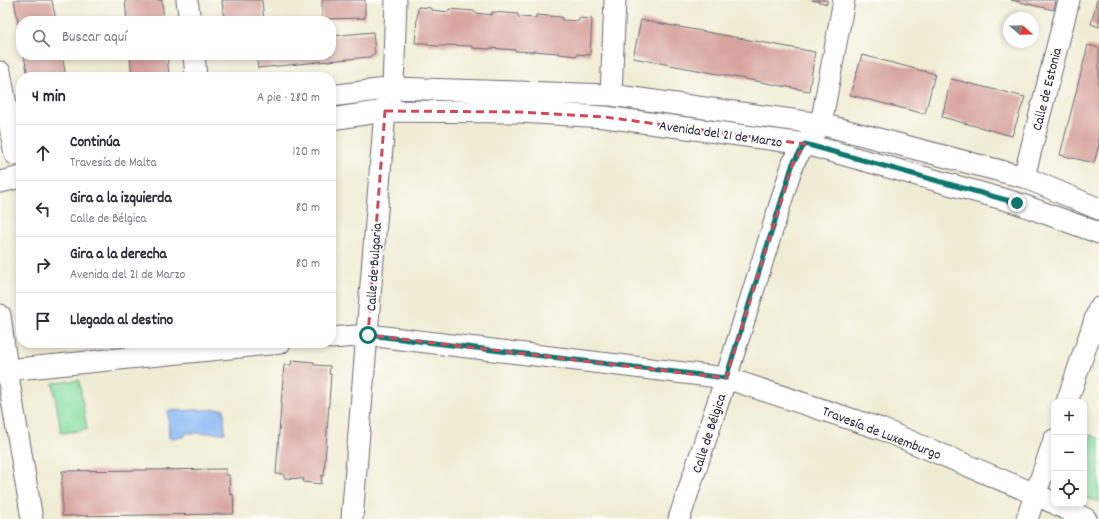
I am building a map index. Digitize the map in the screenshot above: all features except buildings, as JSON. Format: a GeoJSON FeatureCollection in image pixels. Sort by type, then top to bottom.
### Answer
{"type":"FeatureCollection","features":[{"type":"Feature","properties":{"kind":"street"},"geometry":{"type":"LineString","coordinates":[[187,0],[189,16]]}},
{"type":"Feature","properties":{"kind":"street","name":"Calle de Bulgaria"},"geometry":{"type":"LineString","coordinates":[[352,519],[385,111],[393,88],[396,0]]}},
{"type":"Feature","properties":{"kind":"street"},"geometry":{"type":"LineString","coordinates":[[611,95],[615,0]]}},
{"type":"Feature","properties":{"kind":"street"},"geometry":{"type":"LineString","coordinates":[[821,124],[844,0]]}},
{"type":"Feature","properties":{"kind":"street","name":"Calle de Estonia"},"geometry":{"type":"LineString","coordinates":[[1024,177],[1069,0]]}},
{"type":"Feature","properties":{"kind":"street"},"geometry":{"type":"LineString","coordinates":[[194,60],[196,72]]}},
{"type":"Feature","properties":{"kind":"street"},"geometry":{"type":"LineString","coordinates":[[0,72],[12,155]]}},
{"type":"Feature","properties":{"kind":"street","name":"Avenida del 21 de Marzo"},"geometry":{"type":"LineString","coordinates":[[336,95],[393,88],[611,95],[821,124],[1024,177],[1099,208]]}},
{"type":"Feature","properties":{"kind":"street","name":"Avenida del 21 de Marzo"},"geometry":{"type":"LineString","coordinates":[[336,117],[385,111],[519,112],[605,117],[805,144],[1017,203],[1099,234]]}},
{"type":"Feature","properties":{"kind":"street","name":"Calle de Bélgica"},"geometry":{"type":"LineString","coordinates":[[680,519],[793,163],[805,144],[821,124]]}},
{"type":"Feature","properties":{"kind":"street"},"geometry":{"type":"LineString","coordinates":[[0,182],[16,178]]}},
{"type":"Feature","properties":{"kind":"street"},"geometry":{"type":"LineString","coordinates":[[1068,399],[1099,308]]}},
{"type":"Feature","properties":{"kind":"street"},"geometry":{"type":"LineString","coordinates":[[0,315],[4,370],[32,519]]}},
{"type":"Feature","properties":{"kind":"street","name":"Travesía de Luxemburgo"},"geometry":{"type":"LineString","coordinates":[[336,338],[368,335],[726,378],[882,428],[1051,502]]}},
{"type":"Feature","properties":{"kind":"street"},"geometry":{"type":"LineString","coordinates":[[4,370],[229,348]]}},
{"type":"Feature","properties":{"kind":"street"},"geometry":{"type":"LineString","coordinates":[[1027,519],[1051,449]]}},
{"type":"Feature","properties":{"kind":"street","name":"Travesía de Luxemburgo"},"geometry":{"type":"LineString","coordinates":[[1061,507],[1086,519]]}},
{"type":"Feature","properties":{"kind":"highlighted area"},"geometry":{"type":"Polygon","coordinates":[[[385,111],[519,112],[605,117],[805,144],[793,163],[726,378],[368,335],[385,111]]]}},
{"type":"Feature","properties":{"kind":"green space"},"geometry":{"type":"Polygon","coordinates":[[[79,380],[87,430],[61,433],[53,383],[79,380]]]}},
{"type":"Feature","properties":{"kind":"green space"},"geometry":{"type":"Polygon","coordinates":[[[1090,435],[1099,438],[1099,502],[1087,498],[1087,442],[1090,435]]]}},
{"type":"Feature","properties":{"kind":"water"},"geometry":{"type":"Polygon","coordinates":[[[224,409],[225,433],[186,433],[184,437],[169,438],[168,411],[224,409]]]}},
{"type":"Feature","properties":{"kind":"route"},"geometry":{"type":"LineString","coordinates":[[368,335],[726,378],[793,163],[805,144],[1017,203]]}}]}
